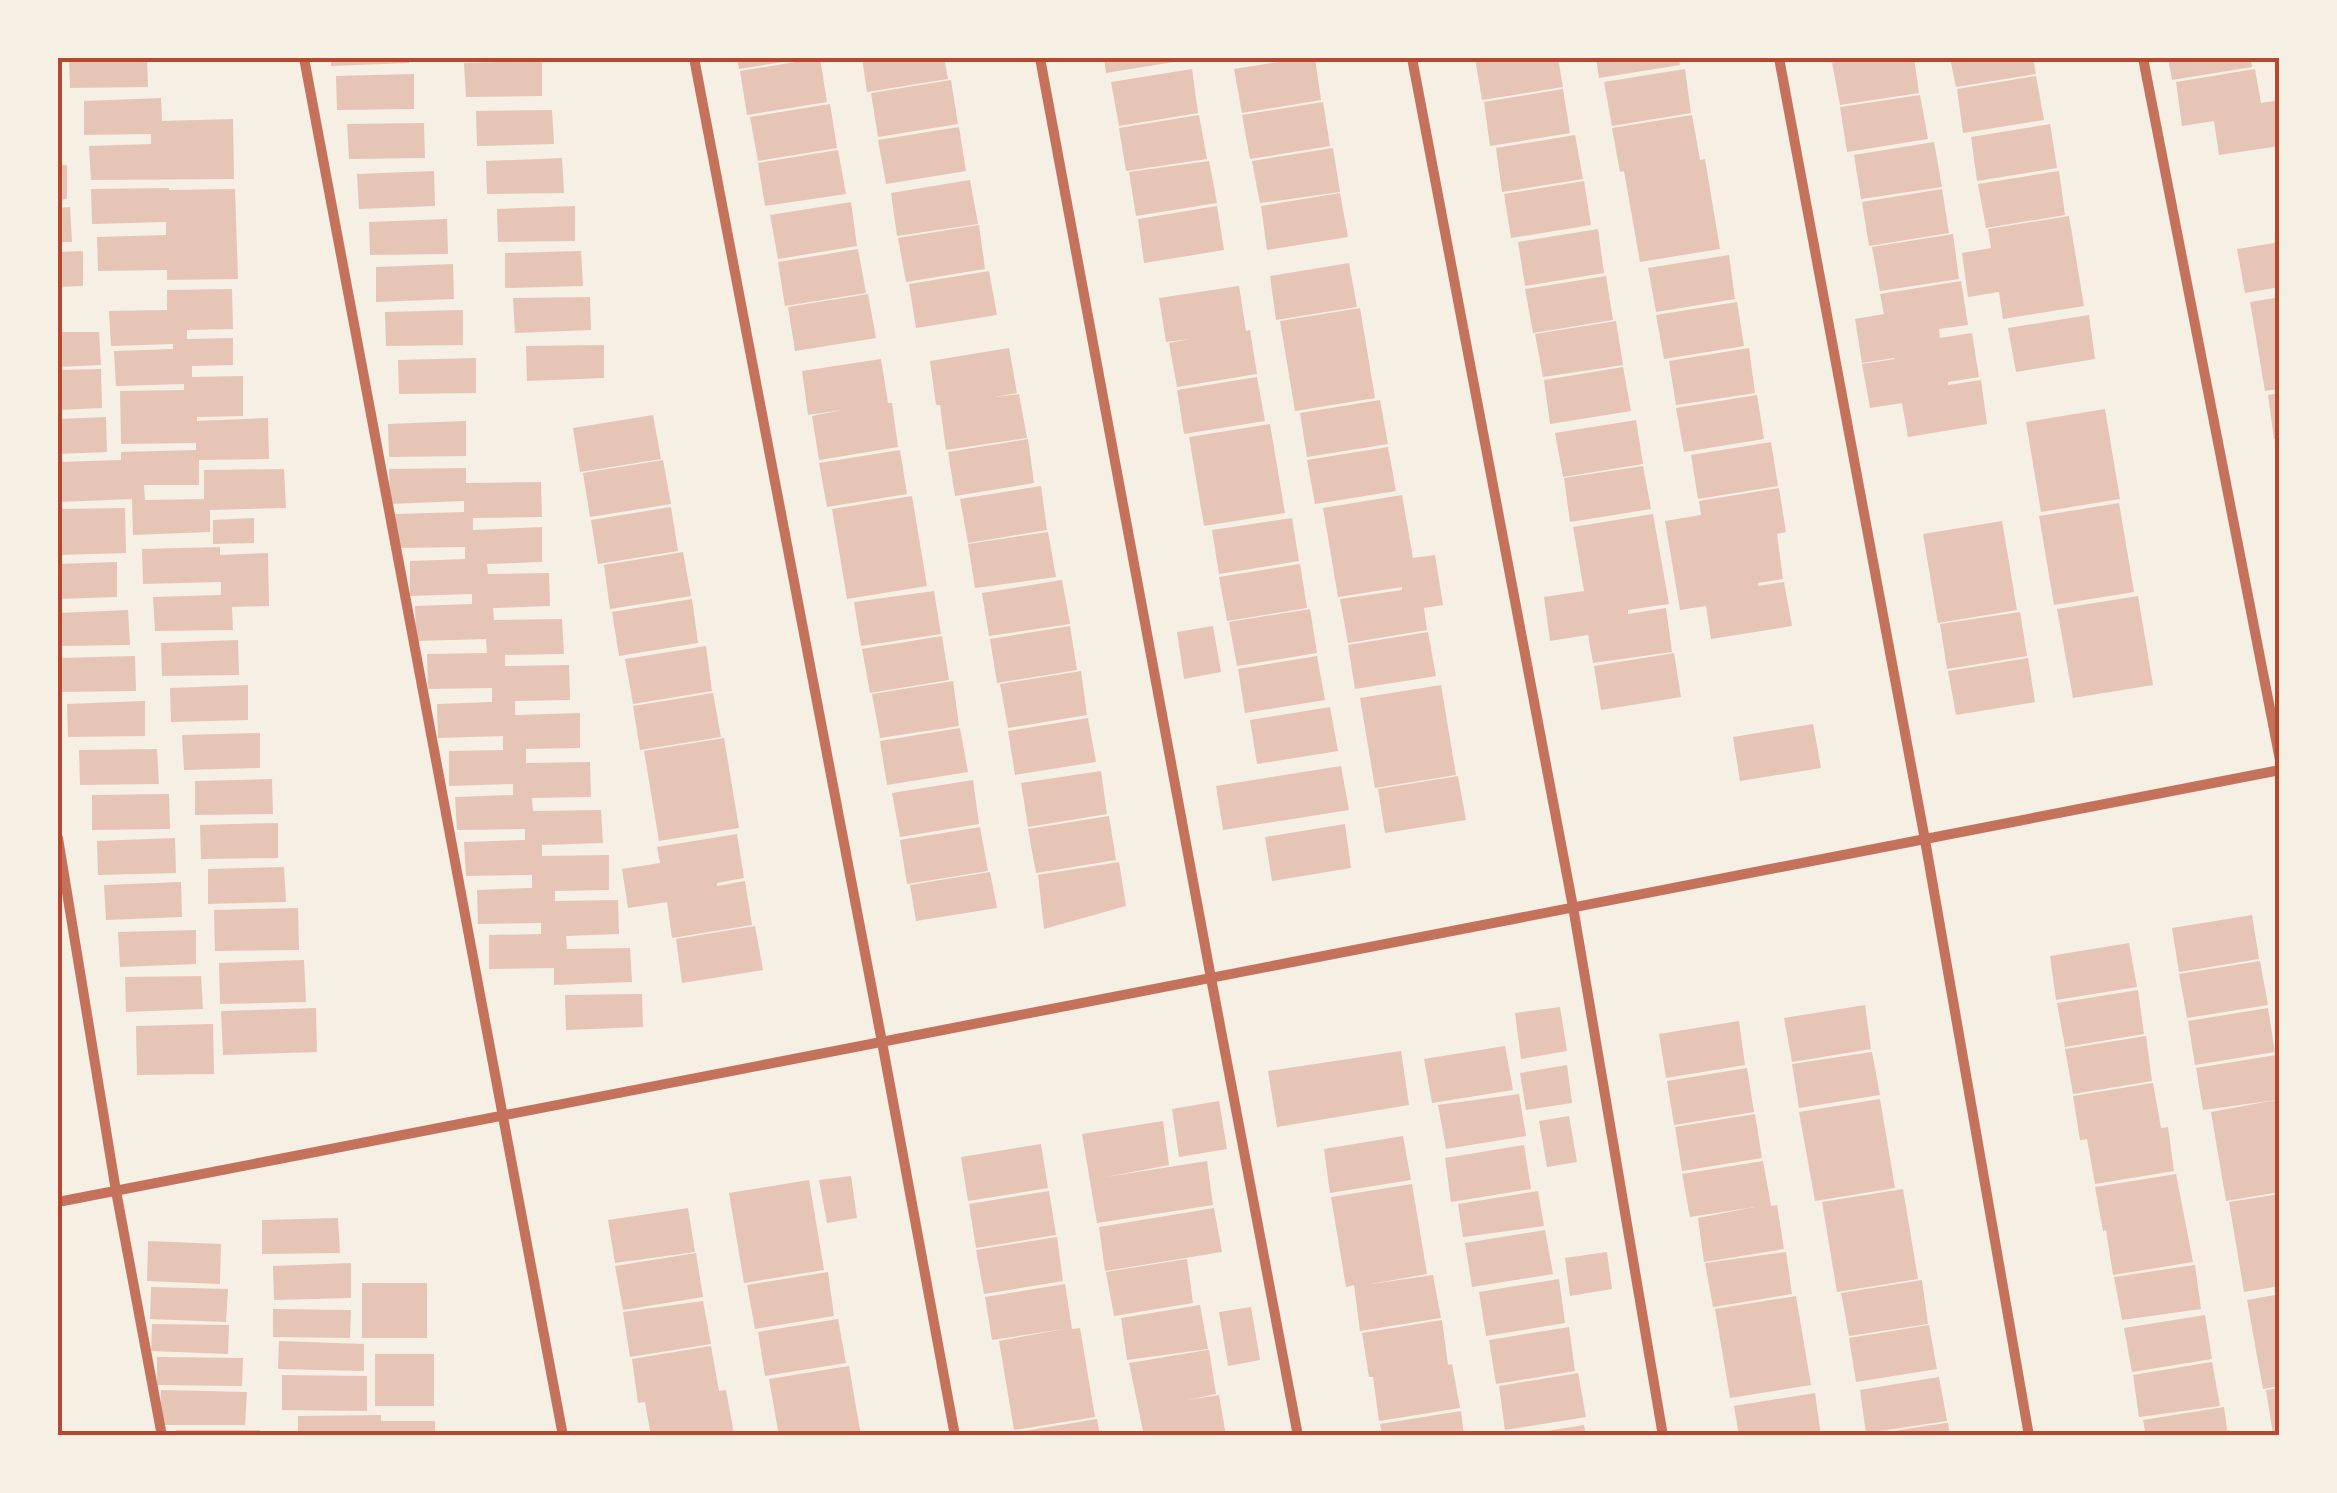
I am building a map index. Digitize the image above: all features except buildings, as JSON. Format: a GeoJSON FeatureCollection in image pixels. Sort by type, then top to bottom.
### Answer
{"type":"FeatureCollection","features":[{"type":"Feature","properties":{"kind":"street"},"geometry":{"type":"LineString","coordinates":[[304,58],[563,1436]]}},
{"type":"Feature","properties":{"kind":"street"},"geometry":{"type":"LineString","coordinates":[[694,58],[955,1436]]}},
{"type":"Feature","properties":{"kind":"street"},"geometry":{"type":"LineString","coordinates":[[1040,58],[1298,1436]]}},
{"type":"Feature","properties":{"kind":"street"},"geometry":{"type":"LineString","coordinates":[[1412,58],[1573,907],[1663,1436]]}},
{"type":"Feature","properties":{"kind":"street"},"geometry":{"type":"LineString","coordinates":[[1779,58],[1925,840],[2028,1436]]}},
{"type":"Feature","properties":{"kind":"street"},"geometry":{"type":"LineString","coordinates":[[2143,58],[2280,760]]}},
{"type":"Feature","properties":{"kind":"street"},"geometry":{"type":"LineString","coordinates":[[58,1202],[2280,770]]}},
{"type":"Feature","properties":{"kind":"street"},"geometry":{"type":"LineString","coordinates":[[58,838],[116,1191],[162,1436]]}}]}
